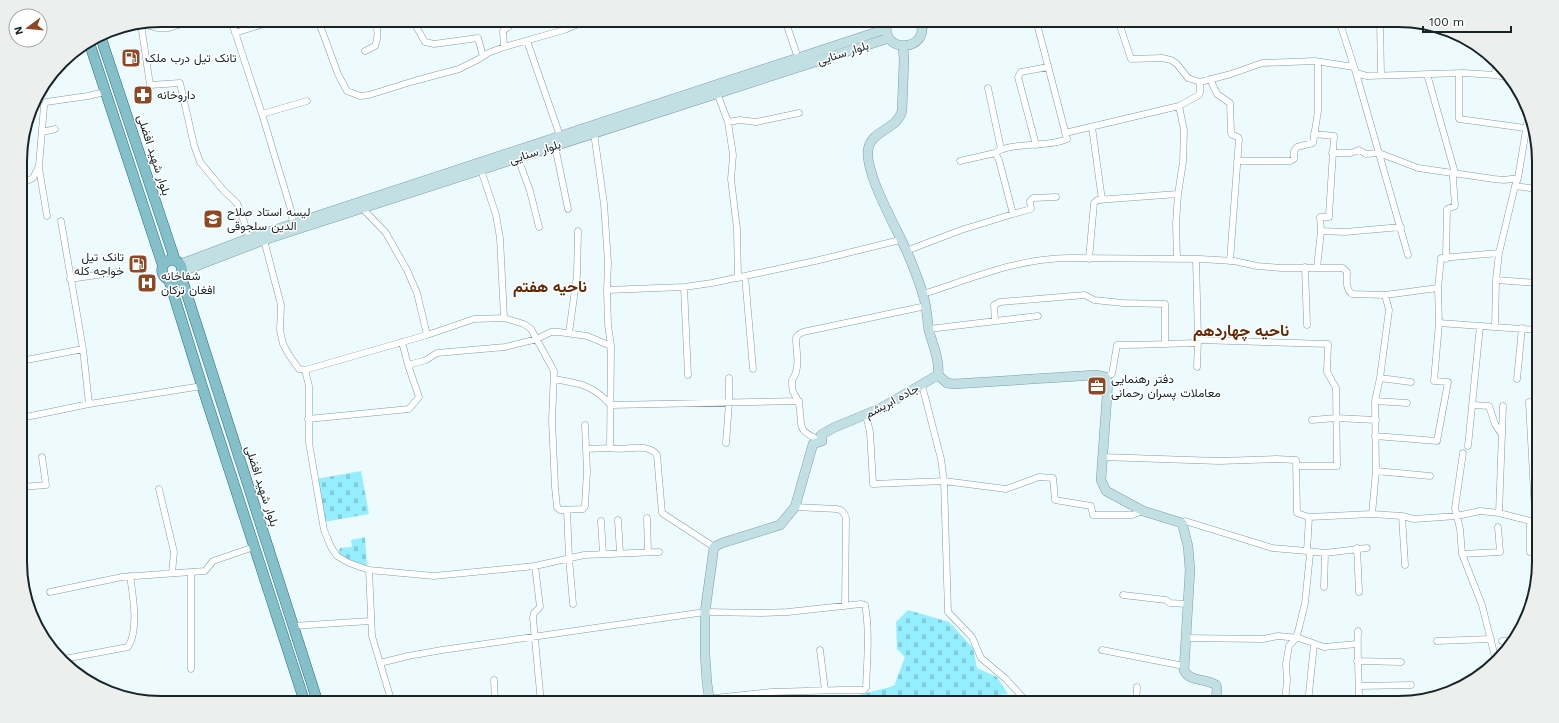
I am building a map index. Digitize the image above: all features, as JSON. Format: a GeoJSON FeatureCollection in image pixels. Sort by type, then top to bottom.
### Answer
{"type":"FeatureCollection","features":[{"type":"Feature","properties":{"kind":"main road"},"geometry":{"type":"LineString","coordinates":[[887,29],[895,44],[903,46],[916,42],[921,34],[921,27]]}},
{"type":"Feature","properties":{"kind":"main road","name":"بلوار سنایی"},"geometry":{"type":"LineString","coordinates":[[180,268],[250,238],[560,136],[716,90],[798,58],[887,29]]}},
{"type":"Feature","properties":{"kind":"main road","name":"بلوار سنایی"},"geometry":{"type":"LineString","coordinates":[[180,268],[594,133],[887,29]]}},
{"type":"Feature","properties":{"kind":"main road","name":"بلوار شهید افضلی"},"geometry":{"type":"LineString","coordinates":[[102,41],[180,268],[316,696]]}},
{"type":"Feature","properties":{"kind":"main road"},"geometry":{"type":"LineString","coordinates":[[903,46],[902,111],[900,117],[889,127],[876,135],[870,142],[868,152],[871,173],[906,251],[923,294],[929,329],[939,368],[938,375],[947,383],[954,384],[1096,375],[1105,377],[1108,382],[1101,480],[1106,491],[1143,511],[1182,523],[1188,546],[1190,570],[1184,666],[1186,674],[1193,678],[1216,685],[1216,696]]}},
{"type":"Feature","properties":{"kind":"main road"},"geometry":{"type":"LineString","coordinates":[[91,47],[163,266],[163,275],[170,280],[176,280],[180,268],[166,262],[163,266]]}},
{"type":"Feature","properties":{"kind":"main road"},"geometry":{"type":"LineString","coordinates":[[170,280],[202,386],[303,696]]}},
{"type":"Feature","properties":{"kind":"main road","name":"جاده ابریشم"},"geometry":{"type":"LineString","coordinates":[[714,547],[722,543],[780,525],[795,508],[814,444],[822,441],[821,436],[833,428],[881,408],[922,386],[938,375]]}},
{"type":"Feature","properties":{"kind":"main road"},"geometry":{"type":"LineString","coordinates":[[709,696],[705,654],[705,612],[714,547]]}},
{"type":"Feature","properties":{"kind":"main road"},"geometry":{"type":"LineString","coordinates":[[269,591],[281,588]]}},
{"type":"Feature","properties":{"kind":"street"},"geometry":{"type":"LineString","coordinates":[[154,27],[172,27]]}},
{"type":"Feature","properties":{"kind":"street"},"geometry":{"type":"LineString","coordinates":[[233,27],[262,114],[291,210],[293,224]]}},
{"type":"Feature","properties":{"kind":"street"},"geometry":{"type":"LineString","coordinates":[[235,33],[254,27]]}},
{"type":"Feature","properties":{"kind":"street"},"geometry":{"type":"LineString","coordinates":[[321,27],[338,74],[347,91],[360,96],[369,95],[459,69],[504,47],[571,27]]}},
{"type":"Feature","properties":{"kind":"street"},"geometry":{"type":"LineString","coordinates":[[364,51],[375,46],[378,40],[377,27]]}},
{"type":"Feature","properties":{"kind":"street"},"geometry":{"type":"LineString","coordinates":[[417,27],[425,42],[434,44],[478,38],[483,56]]}},
{"type":"Feature","properties":{"kind":"street"},"geometry":{"type":"LineString","coordinates":[[504,47],[503,31],[508,27]]}},
{"type":"Feature","properties":{"kind":"street"},"geometry":{"type":"LineString","coordinates":[[787,27],[798,58]]}},
{"type":"Feature","properties":{"kind":"street"},"geometry":{"type":"LineString","coordinates":[[960,161],[995,153],[1001,149],[1036,145],[1067,139],[1038,27]]}},
{"type":"Feature","properties":{"kind":"street"},"geometry":{"type":"LineString","coordinates":[[1120,27],[1131,59],[1162,58],[1171,60],[1177,64],[1188,78],[1200,82],[1262,64],[1318,62],[1355,70],[1367,76],[1459,74],[1502,76]]}},
{"type":"Feature","properties":{"kind":"street"},"geometry":{"type":"LineString","coordinates":[[1341,27],[1408,255]]}},
{"type":"Feature","properties":{"kind":"street"},"geometry":{"type":"LineString","coordinates":[[1380,27],[1381,75]]}},
{"type":"Feature","properties":{"kind":"street"},"geometry":{"type":"LineString","coordinates":[[143,29],[150,85],[180,83],[194,145],[200,162],[224,191],[237,202],[250,238]]}},
{"type":"Feature","properties":{"kind":"street"},"geometry":{"type":"LineString","coordinates":[[527,41],[560,136]]}},
{"type":"Feature","properties":{"kind":"street"},"geometry":{"type":"LineString","coordinates":[[1237,161],[1291,160],[1294,159],[1294,151],[1297,147],[1313,144],[1318,111],[1318,62]]}},
{"type":"Feature","properties":{"kind":"street"},"geometry":{"type":"LineString","coordinates":[[1036,145],[1018,77],[1021,72],[1048,67]]}},
{"type":"Feature","properties":{"kind":"street"},"geometry":{"type":"LineString","coordinates":[[1495,75],[1496,69]]}},
{"type":"Feature","properties":{"kind":"street"},"geometry":{"type":"LineString","coordinates":[[1427,74],[1455,173],[1453,174],[1455,206],[1447,209],[1446,259]]}},
{"type":"Feature","properties":{"kind":"street"},"geometry":{"type":"LineString","coordinates":[[1459,74],[1459,119],[1525,128]]}},
{"type":"Feature","properties":{"kind":"street"},"geometry":{"type":"LineString","coordinates":[[1210,79],[1217,94],[1230,103],[1230,132],[1239,139],[1230,261]]}},
{"type":"Feature","properties":{"kind":"street"},"geometry":{"type":"LineString","coordinates":[[1065,133],[1092,128],[1179,106],[1199,95],[1200,82]]}},
{"type":"Feature","properties":{"kind":"street"},"geometry":{"type":"LineString","coordinates":[[988,88],[1001,149]]}},
{"type":"Feature","properties":{"kind":"street"},"geometry":{"type":"LineString","coordinates":[[716,90],[728,122],[733,155],[731,178],[737,228],[738,278]]}},
{"type":"Feature","properties":{"kind":"street"},"geometry":{"type":"LineString","coordinates":[[47,216],[39,166],[44,106],[46,102],[105,92]]}},
{"type":"Feature","properties":{"kind":"street"},"geometry":{"type":"LineString","coordinates":[[262,114],[307,101]]}},
{"type":"Feature","properties":{"kind":"street"},"geometry":{"type":"LineString","coordinates":[[1177,259],[1176,224],[1178,194],[1183,162],[1184,130],[1179,106]]}},
{"type":"Feature","properties":{"kind":"street"},"geometry":{"type":"LineString","coordinates":[[728,122],[740,120],[756,122],[799,113]]}},
{"type":"Feature","properties":{"kind":"street"},"geometry":{"type":"LineString","coordinates":[[1495,327],[1496,280],[1499,253],[1518,178],[1526,124]]}},
{"type":"Feature","properties":{"kind":"street"},"geometry":{"type":"LineString","coordinates":[[1092,128],[1102,200]]}},
{"type":"Feature","properties":{"kind":"street"},"geometry":{"type":"LineString","coordinates":[[43,132],[55,129]]}},
{"type":"Feature","properties":{"kind":"street"},"geometry":{"type":"LineString","coordinates":[[594,133],[604,204],[608,262],[608,325],[612,346],[610,364],[610,448]]}},
{"type":"Feature","properties":{"kind":"street"},"geometry":{"type":"LineString","coordinates":[[1314,134],[1334,136],[1329,217],[1320,217],[1321,231],[1317,268]]}},
{"type":"Feature","properties":{"kind":"street"},"geometry":{"type":"LineString","coordinates":[[554,146],[568,209]]}},
{"type":"Feature","properties":{"kind":"street"},"geometry":{"type":"LineString","coordinates":[[1332,153],[1351,153],[1358,150],[1366,154],[1379,153],[1418,168],[1504,180],[1518,178]]}},
{"type":"Feature","properties":{"kind":"street"},"geometry":{"type":"LineString","coordinates":[[995,153],[999,160],[1013,214]]}},
{"type":"Feature","properties":{"kind":"street"},"geometry":{"type":"LineString","coordinates":[[518,158],[530,192],[539,227]]}},
{"type":"Feature","properties":{"kind":"street"},"geometry":{"type":"LineString","coordinates":[[27,181],[33,178],[39,166]]}},
{"type":"Feature","properties":{"kind":"street"},"geometry":{"type":"LineString","coordinates":[[481,170],[496,215],[500,238],[504,318]]}},
{"type":"Feature","properties":{"kind":"street"},"geometry":{"type":"LineString","coordinates":[[1515,186],[1532,188]]}},
{"type":"Feature","properties":{"kind":"street"},"geometry":{"type":"LineString","coordinates":[[1090,259],[1094,203],[1097,200],[1178,194]]}},
{"type":"Feature","properties":{"kind":"street"},"geometry":{"type":"LineString","coordinates":[[906,251],[961,230],[1031,209],[1030,201],[1033,198],[1056,197]]}},
{"type":"Feature","properties":{"kind":"street"},"geometry":{"type":"LineString","coordinates":[[362,208],[386,233],[407,270],[417,293],[426,335]]}},
{"type":"Feature","properties":{"kind":"street"},"geometry":{"type":"LineString","coordinates":[[60,221],[83,349],[89,404]]}},
{"type":"Feature","properties":{"kind":"street"},"geometry":{"type":"LineString","coordinates":[[1321,231],[1345,232],[1401,227]]}},
{"type":"Feature","properties":{"kind":"street"},"geometry":{"type":"LineString","coordinates":[[569,333],[577,275],[578,231]]}},
{"type":"Feature","properties":{"kind":"street"},"geometry":{"type":"LineString","coordinates":[[264,240],[281,305],[280,330],[283,344],[289,355],[300,369],[305,370],[426,335],[474,319],[504,318],[524,324],[531,329],[554,371],[552,421],[555,487],[558,509],[583,509],[585,506],[585,426]]}},
{"type":"Feature","properties":{"kind":"street"},"geometry":{"type":"LineString","coordinates":[[607,290],[684,287],[738,278],[900,240]]}},
{"type":"Feature","properties":{"kind":"street"},"geometry":{"type":"LineString","coordinates":[[1375,436],[1437,441],[1448,382],[1434,381],[1439,323],[1438,288],[1440,259],[1499,253]]}},
{"type":"Feature","properties":{"kind":"street"},"geometry":{"type":"LineString","coordinates":[[923,294],[1008,266],[1049,258],[1196,259],[1230,261],[1257,266],[1281,268],[1343,268],[1346,269],[1347,287],[1352,294],[1385,295],[1438,288]]}},
{"type":"Feature","properties":{"kind":"street"},"geometry":{"type":"LineString","coordinates":[[1196,259],[1196,367]]}},
{"type":"Feature","properties":{"kind":"street"},"geometry":{"type":"LineString","coordinates":[[1305,267],[1307,325]]}},
{"type":"Feature","properties":{"kind":"street"},"geometry":{"type":"LineString","coordinates":[[70,279],[117,272]]}},
{"type":"Feature","properties":{"kind":"street"},"geometry":{"type":"LineString","coordinates":[[745,276],[753,369]]}},
{"type":"Feature","properties":{"kind":"street"},"geometry":{"type":"LineString","coordinates":[[1496,280],[1532,283]]}},
{"type":"Feature","properties":{"kind":"street"},"geometry":{"type":"LineString","coordinates":[[684,287],[688,375]]}},
{"type":"Feature","properties":{"kind":"street"},"geometry":{"type":"LineString","coordinates":[[995,321],[994,306],[1000,302],[1085,295],[1094,300],[1122,303],[1165,304],[1165,344]]}},
{"type":"Feature","properties":{"kind":"street"},"geometry":{"type":"LineString","coordinates":[[1372,514],[1376,471],[1375,400],[1380,378],[1389,310],[1385,295]]}},
{"type":"Feature","properties":{"kind":"street"},"geometry":{"type":"LineString","coordinates":[[822,441],[807,435],[803,430],[799,401],[793,392],[792,380],[795,376],[797,368],[796,338],[798,335],[803,332],[926,306]]}},
{"type":"Feature","properties":{"kind":"street"},"geometry":{"type":"LineString","coordinates":[[929,329],[1038,316]]}},
{"type":"Feature","properties":{"kind":"street"},"geometry":{"type":"LineString","coordinates":[[1439,323],[1532,329]]}},
{"type":"Feature","properties":{"kind":"street"},"geometry":{"type":"LineString","coordinates":[[1468,446],[1480,326]]}},
{"type":"Feature","properties":{"kind":"street"},"geometry":{"type":"LineString","coordinates":[[1517,379],[1522,328]]}},
{"type":"Feature","properties":{"kind":"street"},"geometry":{"type":"LineString","coordinates":[[408,365],[426,360],[437,353],[505,347],[537,339],[551,332],[587,336],[612,346]]}},
{"type":"Feature","properties":{"kind":"street"},"geometry":{"type":"LineString","coordinates":[[308,419],[409,409],[419,398],[402,342]]}},
{"type":"Feature","properties":{"kind":"street"},"geometry":{"type":"LineString","coordinates":[[1105,377],[1112,374],[1117,346],[1197,342],[1328,344],[1327,372],[1336,388],[1337,466],[1297,466]]}},
{"type":"Feature","properties":{"kind":"street"},"geometry":{"type":"LineString","coordinates":[[27,360],[83,349]]}},
{"type":"Feature","properties":{"kind":"street"},"geometry":{"type":"LineString","coordinates":[[305,370],[309,386],[308,443],[324,530],[331,547],[337,556],[349,563],[369,570],[434,576],[535,566],[584,555],[659,552]]}},
{"type":"Feature","properties":{"kind":"street"},"geometry":{"type":"LineString","coordinates":[[726,443],[729,378]]}},
{"type":"Feature","properties":{"kind":"street"},"geometry":{"type":"LineString","coordinates":[[1380,378],[1410,382]]}},
{"type":"Feature","properties":{"kind":"street"},"geometry":{"type":"LineString","coordinates":[[554,380],[592,388],[611,404],[799,401]]}},
{"type":"Feature","properties":{"kind":"street"},"geometry":{"type":"LineString","coordinates":[[27,417],[89,404],[202,386]]}},
{"type":"Feature","properties":{"kind":"street"},"geometry":{"type":"LineString","coordinates":[[922,386],[941,459],[944,481],[948,612],[972,637],[980,658],[1006,679],[1022,696]]}},
{"type":"Feature","properties":{"kind":"street"},"geometry":{"type":"LineString","coordinates":[[1375,400],[1407,403]]}},
{"type":"Feature","properties":{"kind":"street"},"geometry":{"type":"LineString","coordinates":[[1529,402],[1532,473]]}},
{"type":"Feature","properties":{"kind":"street"},"geometry":{"type":"LineString","coordinates":[[1473,405],[1489,406],[1495,424],[1502,435]]}},
{"type":"Feature","properties":{"kind":"street"},"geometry":{"type":"LineString","coordinates":[[1499,513],[1503,406]]}},
{"type":"Feature","properties":{"kind":"street"},"geometry":{"type":"LineString","coordinates":[[866,415],[870,432],[873,484],[944,481],[1006,489],[1039,477],[1053,478],[1055,500],[1091,506],[1093,515],[1132,515],[1143,511]]}},
{"type":"Feature","properties":{"kind":"street"},"geometry":{"type":"LineString","coordinates":[[1312,420],[1336,418],[1376,420]]}},
{"type":"Feature","properties":{"kind":"street"},"geometry":{"type":"LineString","coordinates":[[586,449],[646,448],[654,451],[657,455],[662,513],[714,547]]}},
{"type":"Feature","properties":{"kind":"street"},"geometry":{"type":"LineString","coordinates":[[1463,453],[1455,508],[1460,529],[1462,554],[1482,605],[1495,655]]}},
{"type":"Feature","properties":{"kind":"street"},"geometry":{"type":"LineString","coordinates":[[27,487],[46,485],[42,457]]}},
{"type":"Feature","properties":{"kind":"street"},"geometry":{"type":"LineString","coordinates":[[1102,457],[1219,461],[1276,459],[1296,460],[1297,513],[1309,517],[1372,514],[1414,518],[1457,516],[1480,511],[1499,513],[1532,521]]}},
{"type":"Feature","properties":{"kind":"street"},"geometry":{"type":"LineString","coordinates":[[1376,471],[1430,476]]}},
{"type":"Feature","properties":{"kind":"street"},"geometry":{"type":"LineString","coordinates":[[160,489],[174,552],[172,573]]}},
{"type":"Feature","properties":{"kind":"street"},"geometry":{"type":"LineString","coordinates":[[795,508],[837,509],[844,513],[846,518],[845,606]]}},
{"type":"Feature","properties":{"kind":"street"},"geometry":{"type":"LineString","coordinates":[[567,510],[573,604]]}},
{"type":"Feature","properties":{"kind":"street"},"geometry":{"type":"LineString","coordinates":[[1402,516],[1405,565]]}},
{"type":"Feature","properties":{"kind":"street"},"geometry":{"type":"LineString","coordinates":[[1285,696],[1288,680],[1286,664],[1290,646],[1296,638],[1305,603],[1308,583],[1310,554],[1308,552],[1309,517]]}},
{"type":"Feature","properties":{"kind":"street"},"geometry":{"type":"LineString","coordinates":[[646,518],[648,552]]}},
{"type":"Feature","properties":{"kind":"street"},"geometry":{"type":"LineString","coordinates":[[618,520],[620,553]]}},
{"type":"Feature","properties":{"kind":"street"},"geometry":{"type":"LineString","coordinates":[[601,521],[604,554]]}},
{"type":"Feature","properties":{"kind":"street"},"geometry":{"type":"LineString","coordinates":[[1182,523],[1185,521],[1272,548],[1325,553],[1367,548]]}},
{"type":"Feature","properties":{"kind":"street"},"geometry":{"type":"LineString","coordinates":[[1462,554],[1500,552],[1498,527]]}},
{"type":"Feature","properties":{"kind":"street"},"geometry":{"type":"LineString","coordinates":[[1530,552],[1532,536]]}},
{"type":"Feature","properties":{"kind":"street"},"geometry":{"type":"LineString","coordinates":[[50,592],[130,576],[205,571],[213,561],[254,547]]}},
{"type":"Feature","properties":{"kind":"street"},"geometry":{"type":"LineString","coordinates":[[1357,548],[1359,592]]}},
{"type":"Feature","properties":{"kind":"street"},"geometry":{"type":"LineString","coordinates":[[1324,587],[1325,553]]}},
{"type":"Feature","properties":{"kind":"street"},"geometry":{"type":"LineString","coordinates":[[535,566],[540,607],[534,613],[533,618],[536,636],[540,696]]}},
{"type":"Feature","properties":{"kind":"street"},"geometry":{"type":"LineString","coordinates":[[369,570],[370,621],[372,636],[390,696]]}},
{"type":"Feature","properties":{"kind":"street"},"geometry":{"type":"LineString","coordinates":[[191,572],[191,669]]}},
{"type":"Feature","properties":{"kind":"street"},"geometry":{"type":"LineString","coordinates":[[68,658],[128,647],[131,643],[135,620],[134,598],[130,576]]}},
{"type":"Feature","properties":{"kind":"street"},"geometry":{"type":"LineString","coordinates":[[1123,595],[1166,600],[1170,603],[1187,604]]}},
{"type":"Feature","properties":{"kind":"street"},"geometry":{"type":"LineString","coordinates":[[380,663],[442,650],[705,612],[768,613],[861,604],[865,605],[867,614],[867,642],[866,688],[864,690],[771,692],[744,696]]}},
{"type":"Feature","properties":{"kind":"street"},"geometry":{"type":"LineString","coordinates":[[293,626],[370,621]]}},
{"type":"Feature","properties":{"kind":"street"},"geometry":{"type":"LineString","coordinates":[[1358,631],[1357,661],[1360,686],[1359,696]]}},
{"type":"Feature","properties":{"kind":"street"},"geometry":{"type":"LineString","coordinates":[[1185,638],[1263,639],[1278,636],[1296,638],[1324,647],[1358,644]]}},
{"type":"Feature","properties":{"kind":"street"},"geometry":{"type":"LineString","coordinates":[[1437,641],[1491,639]]}},
{"type":"Feature","properties":{"kind":"street"},"geometry":{"type":"LineString","coordinates":[[1309,696],[1314,644]]}},
{"type":"Feature","properties":{"kind":"street"},"geometry":{"type":"LineString","coordinates":[[820,650],[825,690]]}},
{"type":"Feature","properties":{"kind":"street"},"geometry":{"type":"LineString","coordinates":[[1102,650],[1184,666]]}},
{"type":"Feature","properties":{"kind":"street"},"geometry":{"type":"LineString","coordinates":[[1357,661],[1401,662]]}},
{"type":"Feature","properties":{"kind":"street"},"geometry":{"type":"LineString","coordinates":[[494,680],[495,696]]}},
{"type":"Feature","properties":{"kind":"street"},"geometry":{"type":"LineString","coordinates":[[1360,686],[1411,685]]}},
{"type":"Feature","properties":{"kind":"street"},"geometry":{"type":"LineString","coordinates":[[1136,696],[1137,687]]}},
{"type":"Feature","properties":{"kind":"green space"},"geometry":{"type":"Polygon","coordinates":[[[361,471],[369,514],[324,522],[316,479],[361,471]]]}},
{"type":"Feature","properties":{"kind":"green space"},"geometry":{"type":"Polygon","coordinates":[[[365,537],[367,567],[350,561],[338,554],[340,548],[352,547],[351,540],[365,537]]]}},
{"type":"Feature","properties":{"kind":"green space"},"geometry":{"type":"Polygon","coordinates":[[[908,610],[949,622],[973,648],[977,668],[997,677],[1008,694],[990,696],[855,696],[894,686],[905,657],[897,649],[896,622],[908,610]]]}},
{"type":"Feature","properties":{"kind":"place","name":"تانک تیل درب ملک"},"geometry":{"type":"Point","coordinates":[131,58]}},
{"type":"Feature","properties":{"kind":"place","name":"داروخانه"},"geometry":{"type":"Point","coordinates":[143,95]}},
{"type":"Feature","properties":{"kind":"place","name":"لیسه استاد صلاح الدین سلجوقی"},"geometry":{"type":"Point","coordinates":[213,219]}},
{"type":"Feature","properties":{"kind":"place","name":"تانک تیل خواجه کله"},"geometry":{"type":"Point","coordinates":[138,264]}},
{"type":"Feature","properties":{"kind":"place","name":"شفاخانه افغان ترکان"},"geometry":{"type":"Point","coordinates":[147,283]}},
{"type":"Feature","properties":{"kind":"place","name":"دفتر رهنمایی معاملات پسران رحمانی"},"geometry":{"type":"Point","coordinates":[1097,386]}},
{"type":"Feature","properties":{"kind":"district","name":"ناحیه هفتم"},"geometry":{"type":"Point","coordinates":[550,286]}},
{"type":"Feature","properties":{"kind":"district","name":"ناحیه چهاردهم"},"geometry":{"type":"Point","coordinates":[1241,330]}}]}
